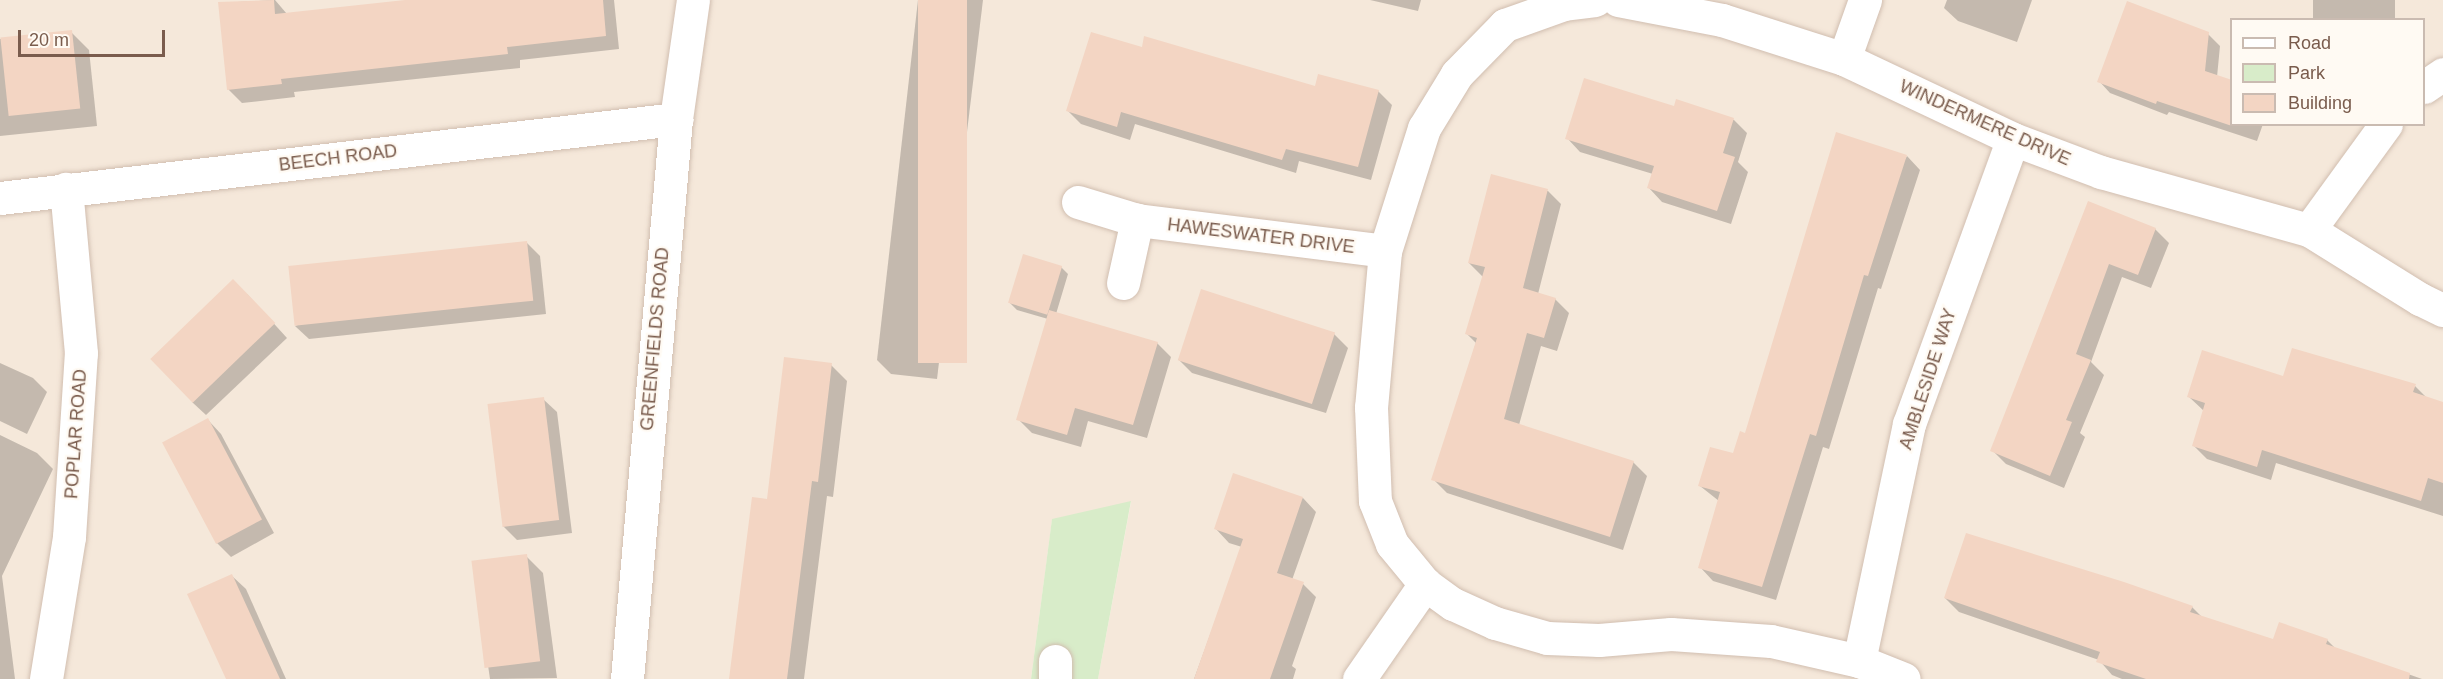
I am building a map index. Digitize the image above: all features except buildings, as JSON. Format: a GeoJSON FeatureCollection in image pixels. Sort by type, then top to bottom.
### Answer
{"type":"FeatureCollection","features":[{"type":"Feature","properties":{"kind":"street","name":"GREENFIELDS ROAD"},"geometry":{"type":"LineString","coordinates":[[627,679],[676,119],[693,0]]}},
{"type":"Feature","properties":{"kind":"street"},"geometry":{"type":"LineString","coordinates":[[1595,0],[1501,12],[1457,74],[1424,128],[1385,252],[1371,407],[1375,501],[1392,544],[1425,584],[1453,604],[1495,623],[1547,638],[1599,640],[1671,634],[1760,640],[1859,661],[1904,679]]}},
{"type":"Feature","properties":{"kind":"street","name":"WINDERMERE DRIVE"},"geometry":{"type":"LineString","coordinates":[[1617,0],[1722,20],[1844,59],[2013,139],[2101,172],[2308,230],[2443,310]]}},
{"type":"Feature","properties":{"kind":"street"},"geometry":{"type":"LineString","coordinates":[[1844,59],[1865,0]]}},
{"type":"Feature","properties":{"kind":"street"},"geometry":{"type":"LineString","coordinates":[[2425,86],[2443,74]]}},
{"type":"Feature","properties":{"kind":"street","name":"BEECH ROAD"},"geometry":{"type":"LineString","coordinates":[[0,198],[676,119]]}},
{"type":"Feature","properties":{"kind":"street"},"geometry":{"type":"LineString","coordinates":[[2308,230],[2372,139],[2384,126]]}},
{"type":"Feature","properties":{"kind":"street","name":"AMBLESIDE WAY"},"geometry":{"type":"LineString","coordinates":[[1859,661],[1910,424],[2013,139]]}},
{"type":"Feature","properties":{"kind":"street","name":"POPLAR ROAD"},"geometry":{"type":"LineString","coordinates":[[46,679],[69,537],[81,353],[66,189]]}},
{"type":"Feature","properties":{"kind":"street","name":"HAWESWATER DRIVE"},"geometry":{"type":"LineString","coordinates":[[1078,202],[1137,220],[1385,252]]}},
{"type":"Feature","properties":{"kind":"street"},"geometry":{"type":"LineString","coordinates":[[1123,283],[1137,220]]}},
{"type":"Feature","properties":{"kind":"street"},"geometry":{"type":"LineString","coordinates":[[1359,679],[1425,584]]}},
{"type":"Feature","properties":{"kind":"shaded area"},"geometry":{"type":"Polygon","coordinates":[[[0,0],[2443,0],[2443,679],[1098,679],[1131,502],[1052,520],[1031,679],[0,679],[0,0]]]}},
{"type":"Feature","properties":{"kind":"green space"},"geometry":{"type":"Polygon","coordinates":[[[1131,501],[1098,679],[1031,679],[1052,519],[1131,501]]]}}]}
